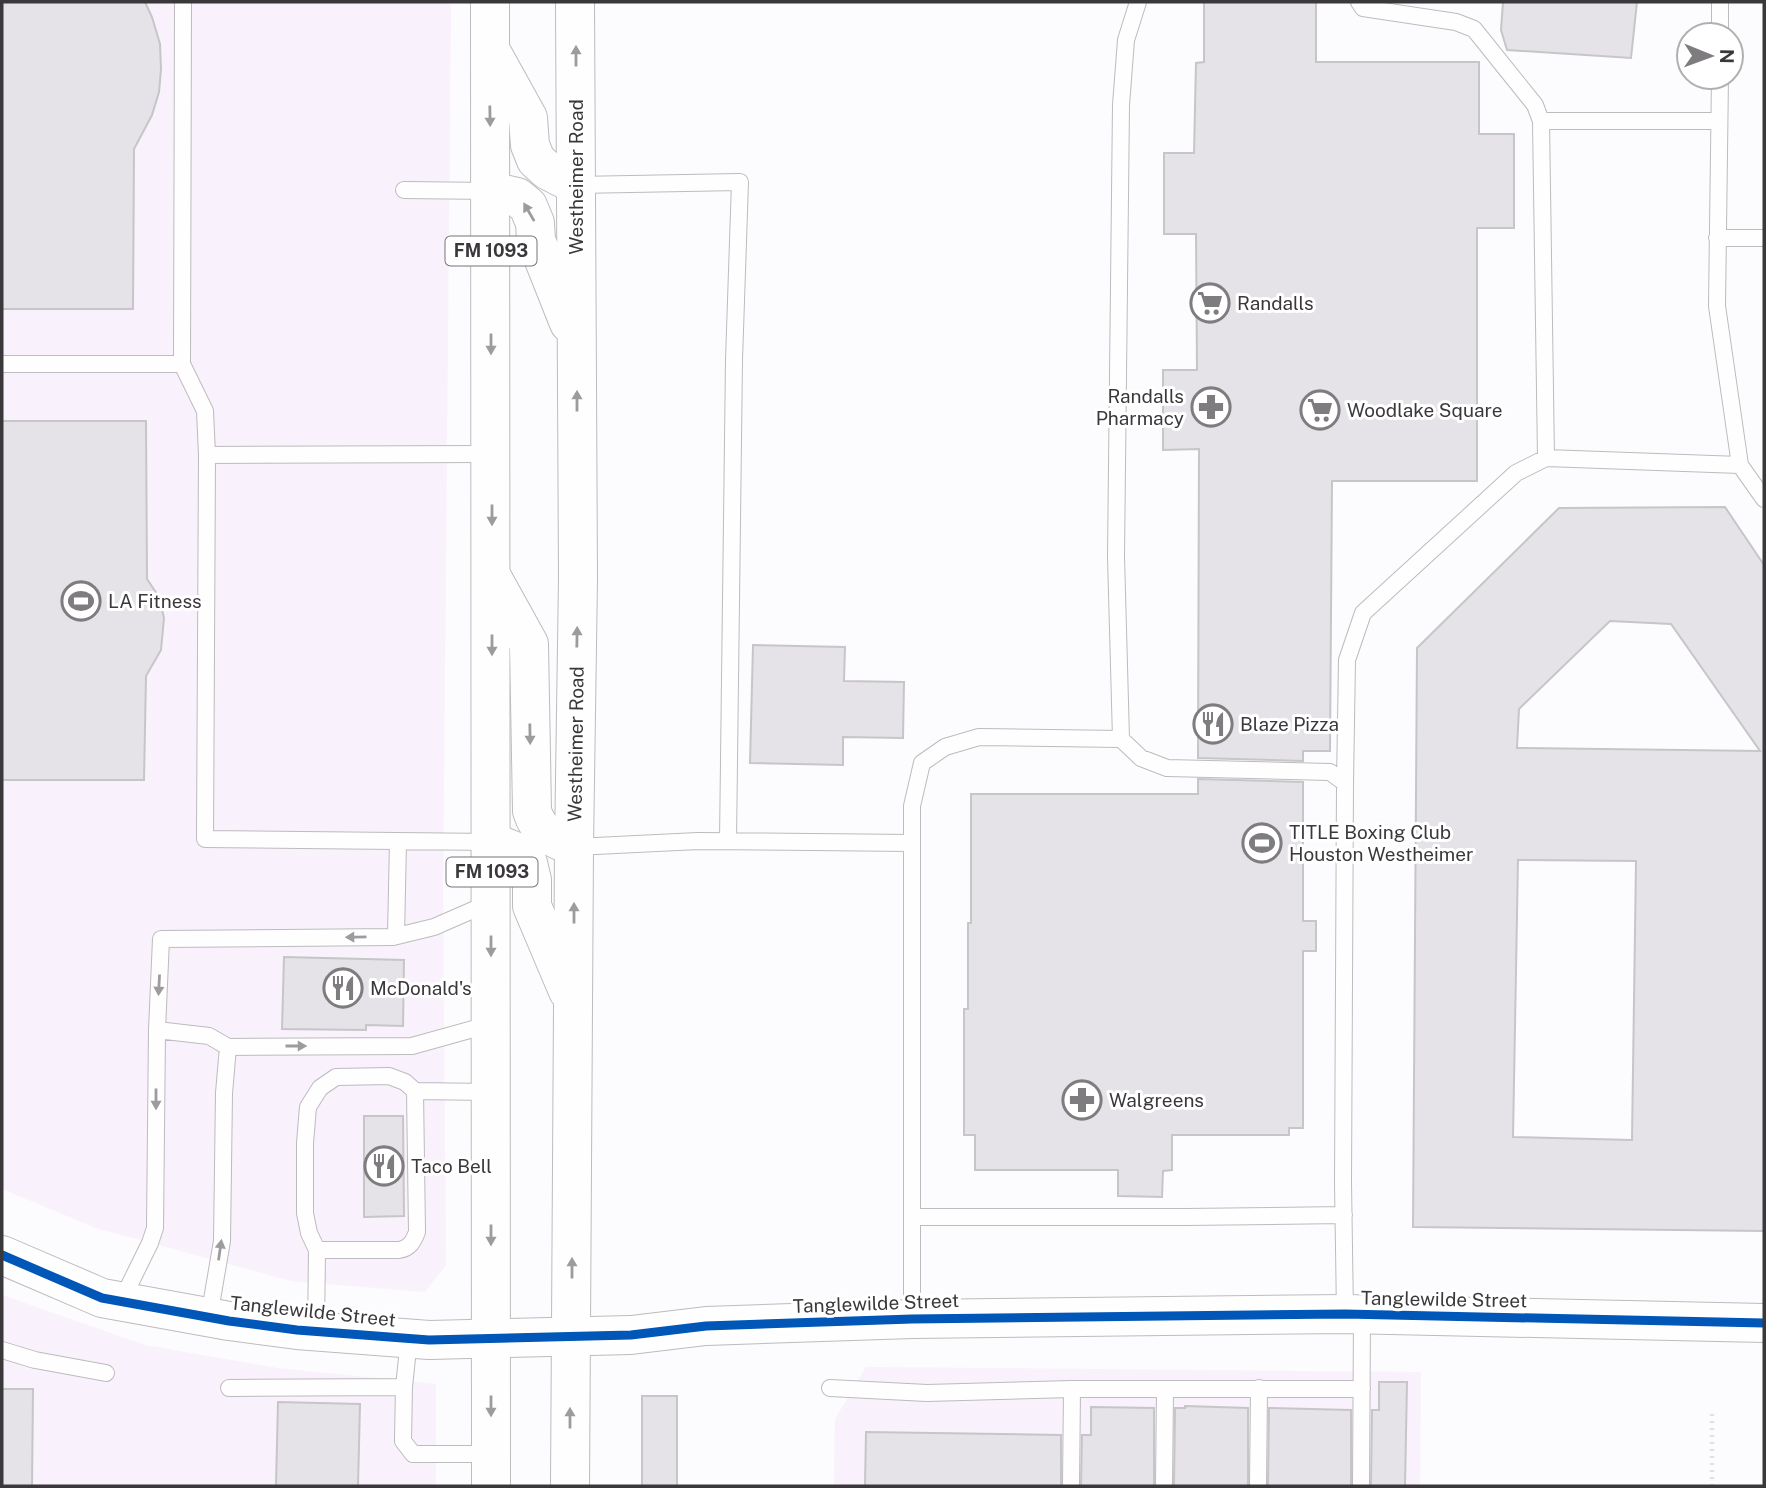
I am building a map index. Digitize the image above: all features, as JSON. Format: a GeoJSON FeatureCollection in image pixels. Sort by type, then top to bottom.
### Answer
{"type":"FeatureCollection","features":[{"type":"Feature","properties":{"kind":"main road","name":"FM 1093"},"geometry":{"type":"LineString","coordinates":[[490,2],[491,1470]]}},
{"type":"Feature","properties":{"kind":"main road","name":"Westheimer Road"},"geometry":{"type":"LineString","coordinates":[[570,1486],[578,578],[575,2]]}},
{"type":"Feature","properties":{"kind":"main road"},"geometry":{"type":"LineString","coordinates":[[489,48],[528,118],[530,145],[536,160],[547,170],[576,185]]}},
{"type":"Feature","properties":{"kind":"main road"},"geometry":{"type":"LineString","coordinates":[[491,191],[517,197],[528,206],[535,223],[536,240],[577,344]]}},
{"type":"Feature","properties":{"kind":"main road"},"geometry":{"type":"LineString","coordinates":[[492,577],[529,644],[532,811],[536,824],[544,834],[574,847]]}},
{"type":"Feature","properties":{"kind":"main road"},"geometry":{"type":"LineString","coordinates":[[492,842],[517,852],[528,863],[533,880],[532,906],[574,1006]]}},
{"type":"Feature","properties":{"kind":"main road","name":"Tanglewilde Street"},"geometry":{"type":"LineString","coordinates":[[2,1255],[102,1298],[121,1302],[316,1332],[409,1339],[631,1335],[706,1326],[912,1319],[1354,1314],[1764,1323]]}},
{"type":"Feature","properties":{"kind":"lane"},"geometry":{"type":"LineString","coordinates":[[183,2],[182,364],[205,411],[205,839],[492,842]]}},
{"type":"Feature","properties":{"kind":"lane"},"geometry":{"type":"LineString","coordinates":[[1121,739],[1116,543],[1121,105],[1126,40],[1138,2]]}},
{"type":"Feature","properties":{"kind":"lane"},"geometry":{"type":"LineString","coordinates":[[1359,2],[1363,8],[1456,22],[1474,29],[1535,105],[1541,121],[1546,458]]}},
{"type":"Feature","properties":{"kind":"lane"},"geometry":{"type":"LineString","coordinates":[[1720,2],[1720,21]]}},
{"type":"Feature","properties":{"kind":"lane"},"geometry":{"type":"LineString","coordinates":[[1720,91],[1717,306],[1740,465],[1764,499]]}},
{"type":"Feature","properties":{"kind":"lane"},"geometry":{"type":"LineString","coordinates":[[1541,121],[1719,121]]}},
{"type":"Feature","properties":{"kind":"lane"},"geometry":{"type":"LineString","coordinates":[[576,185],[740,183],[734,372],[728,841]]}},
{"type":"Feature","properties":{"kind":"lane"},"geometry":{"type":"LineString","coordinates":[[404,190],[491,191]]}},
{"type":"Feature","properties":{"kind":"lane"},"geometry":{"type":"LineString","coordinates":[[1717,238],[1764,238]]}},
{"type":"Feature","properties":{"kind":"lane"},"geometry":{"type":"LineString","coordinates":[[2,364],[182,364]]}},
{"type":"Feature","properties":{"kind":"lane"},"geometry":{"type":"LineString","coordinates":[[206,455],[492,454]]}},
{"type":"Feature","properties":{"kind":"lane"},"geometry":{"type":"LineString","coordinates":[[1361,1486],[1362,1389],[1344,1214],[1347,660],[1363,613],[1516,473],[1546,458],[1740,465]]}},
{"type":"Feature","properties":{"kind":"lane"},"geometry":{"type":"LineString","coordinates":[[912,1319],[912,806],[922,763],[945,747],[979,737],[1121,739],[1141,758],[1167,768],[1330,772],[1345,783]]}},
{"type":"Feature","properties":{"kind":"lane"},"geometry":{"type":"LineString","coordinates":[[396,936],[398,841]]}},
{"type":"Feature","properties":{"kind":"lane"},"geometry":{"type":"LineString","coordinates":[[574,847],[728,841],[912,843]]}},
{"type":"Feature","properties":{"kind":"lane"},"geometry":{"type":"LineString","coordinates":[[121,1302],[155,1228],[157,1030],[161,939],[396,936],[434,927],[491,902]]}},
{"type":"Feature","properties":{"kind":"lane"},"geometry":{"type":"LineString","coordinates":[[157,1030],[209,1035],[228,1047],[412,1046],[491,1024]]}},
{"type":"Feature","properties":{"kind":"lane"},"geometry":{"type":"LineString","coordinates":[[209,1317],[222,1241],[224,1093],[228,1047]]}},
{"type":"Feature","properties":{"kind":"lane"},"geometry":{"type":"LineString","coordinates":[[316,1332],[317,1250],[309,1233],[305,1213],[304,1143],[308,1107],[320,1088],[336,1077],[389,1076],[405,1082],[415,1091],[491,1092]]}},
{"type":"Feature","properties":{"kind":"lane"},"geometry":{"type":"LineString","coordinates":[[317,1250],[399,1250],[407,1248],[413,1242],[417,1232],[415,1091]]}},
{"type":"Feature","properties":{"kind":"lane"},"geometry":{"type":"LineString","coordinates":[[912,1217],[1344,1214]]}},
{"type":"Feature","properties":{"kind":"lane"},"geometry":{"type":"LineString","coordinates":[[409,1339],[404,1387],[403,1441],[413,1454],[491,1470]]}},
{"type":"Feature","properties":{"kind":"lane"},"geometry":{"type":"LineString","coordinates":[[2,1350],[35,1360],[106,1373]]}},
{"type":"Feature","properties":{"kind":"lane"},"geometry":{"type":"LineString","coordinates":[[229,1388],[404,1387]]}},
{"type":"Feature","properties":{"kind":"lane"},"geometry":{"type":"LineString","coordinates":[[830,1388],[927,1393],[1072,1389],[1362,1389]]}},
{"type":"Feature","properties":{"kind":"lane"},"geometry":{"type":"LineString","coordinates":[[1258,1486],[1259,1388]]}},
{"type":"Feature","properties":{"kind":"lane"},"geometry":{"type":"LineString","coordinates":[[1071,1486],[1072,1389]]}},
{"type":"Feature","properties":{"kind":"lane"},"geometry":{"type":"LineString","coordinates":[[1164,1486],[1165,1389]]}},
{"type":"Feature","properties":{"kind":"path"},"geometry":{"type":"LineString","coordinates":[[1712,1486],[1713,1413]]}},
{"type":"Feature","properties":{"kind":"shaded area"},"geometry":{"type":"Polygon","coordinates":[[[2,2],[451,2],[443,892],[446,1265],[425,1292],[291,1281],[96,1228],[2,1189],[2,2]]]}},
{"type":"Feature","properties":{"kind":"shaded area"},"geometry":{"type":"Polygon","coordinates":[[[2,1295],[145,1345],[277,1368],[436,1384],[436,1486],[2,1486],[2,1295]]]}},
{"type":"Feature","properties":{"kind":"shaded area"},"geometry":{"type":"Polygon","coordinates":[[[866,1367],[1421,1372],[1420,1486],[834,1486],[835,1419],[866,1367]]]}},
{"type":"Feature","properties":{"kind":"building"},"geometry":{"type":"Polygon","coordinates":[[[2,2],[145,2],[152,17],[160,44],[161,69],[159,92],[152,115],[134,149],[133,309],[2,309],[2,2]]]}},
{"type":"Feature","properties":{"kind":"building","name":"Woodlake Square"},"geometry":{"type":"Polygon","coordinates":[[[1204,2],[1316,2],[1316,62],[1479,62],[1479,134],[1514,134],[1514,228],[1477,228],[1477,481],[1332,481],[1330,751],[1303,751],[1303,761],[1198,758],[1199,449],[1163,450],[1163,370],[1197,370],[1196,234],[1164,234],[1164,153],[1194,153],[1196,63],[1204,62],[1204,2]]]}},
{"type":"Feature","properties":{"kind":"building"},"geometry":{"type":"Polygon","coordinates":[[[1503,2],[1637,2],[1631,58],[1507,50],[1501,30],[1503,2]]]}},
{"type":"Feature","properties":{"kind":"building","name":"LA Fitness"},"geometry":{"type":"Polygon","coordinates":[[[2,421],[146,421],[147,579],[159,597],[164,618],[161,650],[146,676],[144,780],[2,780],[2,421]]]}},
{"type":"Feature","properties":{"kind":"building"},"geometry":{"type":"Polygon","coordinates":[[[1725,507],[1764,565],[1764,1231],[1413,1227],[1417,648],[1559,508],[1725,507]],[[1610,621],[1519,709],[1517,748],[1760,751],[1671,624],[1610,621]],[[1518,860],[1513,1137],[1632,1140],[1636,861],[1518,860]]]}},
{"type":"Feature","properties":{"kind":"building"},"geometry":{"type":"Polygon","coordinates":[[[753,645],[845,647],[844,681],[904,682],[903,738],[843,737],[843,765],[750,763],[753,645]]]}},
{"type":"Feature","properties":{"kind":"building"},"geometry":{"type":"Polygon","coordinates":[[[1198,779],[1303,782],[1303,921],[1316,921],[1316,951],[1303,951],[1303,1128],[1289,1128],[1289,1135],[1172,1135],[1172,1170],[1163,1171],[1162,1197],[1118,1196],[1118,1170],[975,1170],[975,1135],[964,1135],[964,1009],[968,1009],[968,923],[971,923],[971,794],[1198,794],[1198,779]]]}},
{"type":"Feature","properties":{"kind":"building","name":"McDonald's"},"geometry":{"type":"Polygon","coordinates":[[[284,957],[404,960],[403,1026],[366,1025],[366,1030],[282,1029],[284,957]]]}},
{"type":"Feature","properties":{"kind":"building","name":"Taco Bell"},"geometry":{"type":"Polygon","coordinates":[[[364,1116],[403,1116],[404,1216],[364,1217],[364,1116]]]}},
{"type":"Feature","properties":{"kind":"building"},"geometry":{"type":"Polygon","coordinates":[[[1379,1382],[1407,1382],[1405,1486],[1371,1486],[1372,1410],[1379,1410],[1379,1382]]]}},
{"type":"Feature","properties":{"kind":"building"},"geometry":{"type":"Polygon","coordinates":[[[2,1389],[33,1389],[32,1486],[2,1486],[2,1389]]]}},
{"type":"Feature","properties":{"kind":"building"},"geometry":{"type":"Polygon","coordinates":[[[642,1396],[677,1396],[677,1486],[642,1486],[642,1396]]]}},
{"type":"Feature","properties":{"kind":"building"},"geometry":{"type":"Polygon","coordinates":[[[278,1402],[360,1404],[358,1486],[276,1486],[278,1402]]]}},
{"type":"Feature","properties":{"kind":"building"},"geometry":{"type":"Polygon","coordinates":[[[1091,1407],[1154,1408],[1154,1486],[1081,1486],[1082,1435],[1091,1435],[1091,1407]]]}},
{"type":"Feature","properties":{"kind":"building"},"geometry":{"type":"Polygon","coordinates":[[[1175,1408],[1248,1408],[1248,1486],[1174,1486],[1175,1408]]]}},
{"type":"Feature","properties":{"kind":"building"},"geometry":{"type":"Polygon","coordinates":[[[1269,1408],[1351,1410],[1351,1486],[1268,1486],[1269,1408]]]}},
{"type":"Feature","properties":{"kind":"building"},"geometry":{"type":"Polygon","coordinates":[[[866,1432],[1061,1435],[1061,1486],[865,1486],[866,1432]]]}},
{"type":"Feature","properties":{"kind":"cycle path"},"geometry":{"type":"LineString","coordinates":[[2,1255],[102,1298],[229,1321],[297,1330],[429,1340],[631,1335],[706,1326],[912,1319],[1345,1314],[1764,1323]]}},
{"type":"Feature","properties":{"kind":"place","name":"Randalls"},"geometry":{"type":"Point","coordinates":[1210,303]}},
{"type":"Feature","properties":{"kind":"place","name":"Randalls Pharmacy"},"geometry":{"type":"Point","coordinates":[1211,407]}},
{"type":"Feature","properties":{"kind":"place","name":"Woodlake Square"},"geometry":{"type":"Point","coordinates":[1320,410]}},
{"type":"Feature","properties":{"kind":"place","name":"LA Fitness"},"geometry":{"type":"Point","coordinates":[81,601]}},
{"type":"Feature","properties":{"kind":"place","name":"Blaze Pizza"},"geometry":{"type":"Point","coordinates":[1213,724]}},
{"type":"Feature","properties":{"kind":"place","name":"TITLE Boxing Club Houston Westheimer"},"geometry":{"type":"Point","coordinates":[1262,843]}},
{"type":"Feature","properties":{"kind":"place","name":"McDonald's"},"geometry":{"type":"Point","coordinates":[343,988]}},
{"type":"Feature","properties":{"kind":"place","name":"Walgreens"},"geometry":{"type":"Point","coordinates":[1082,1100]}},
{"type":"Feature","properties":{"kind":"place","name":"Taco Bell"},"geometry":{"type":"Point","coordinates":[384,1166]}}]}
